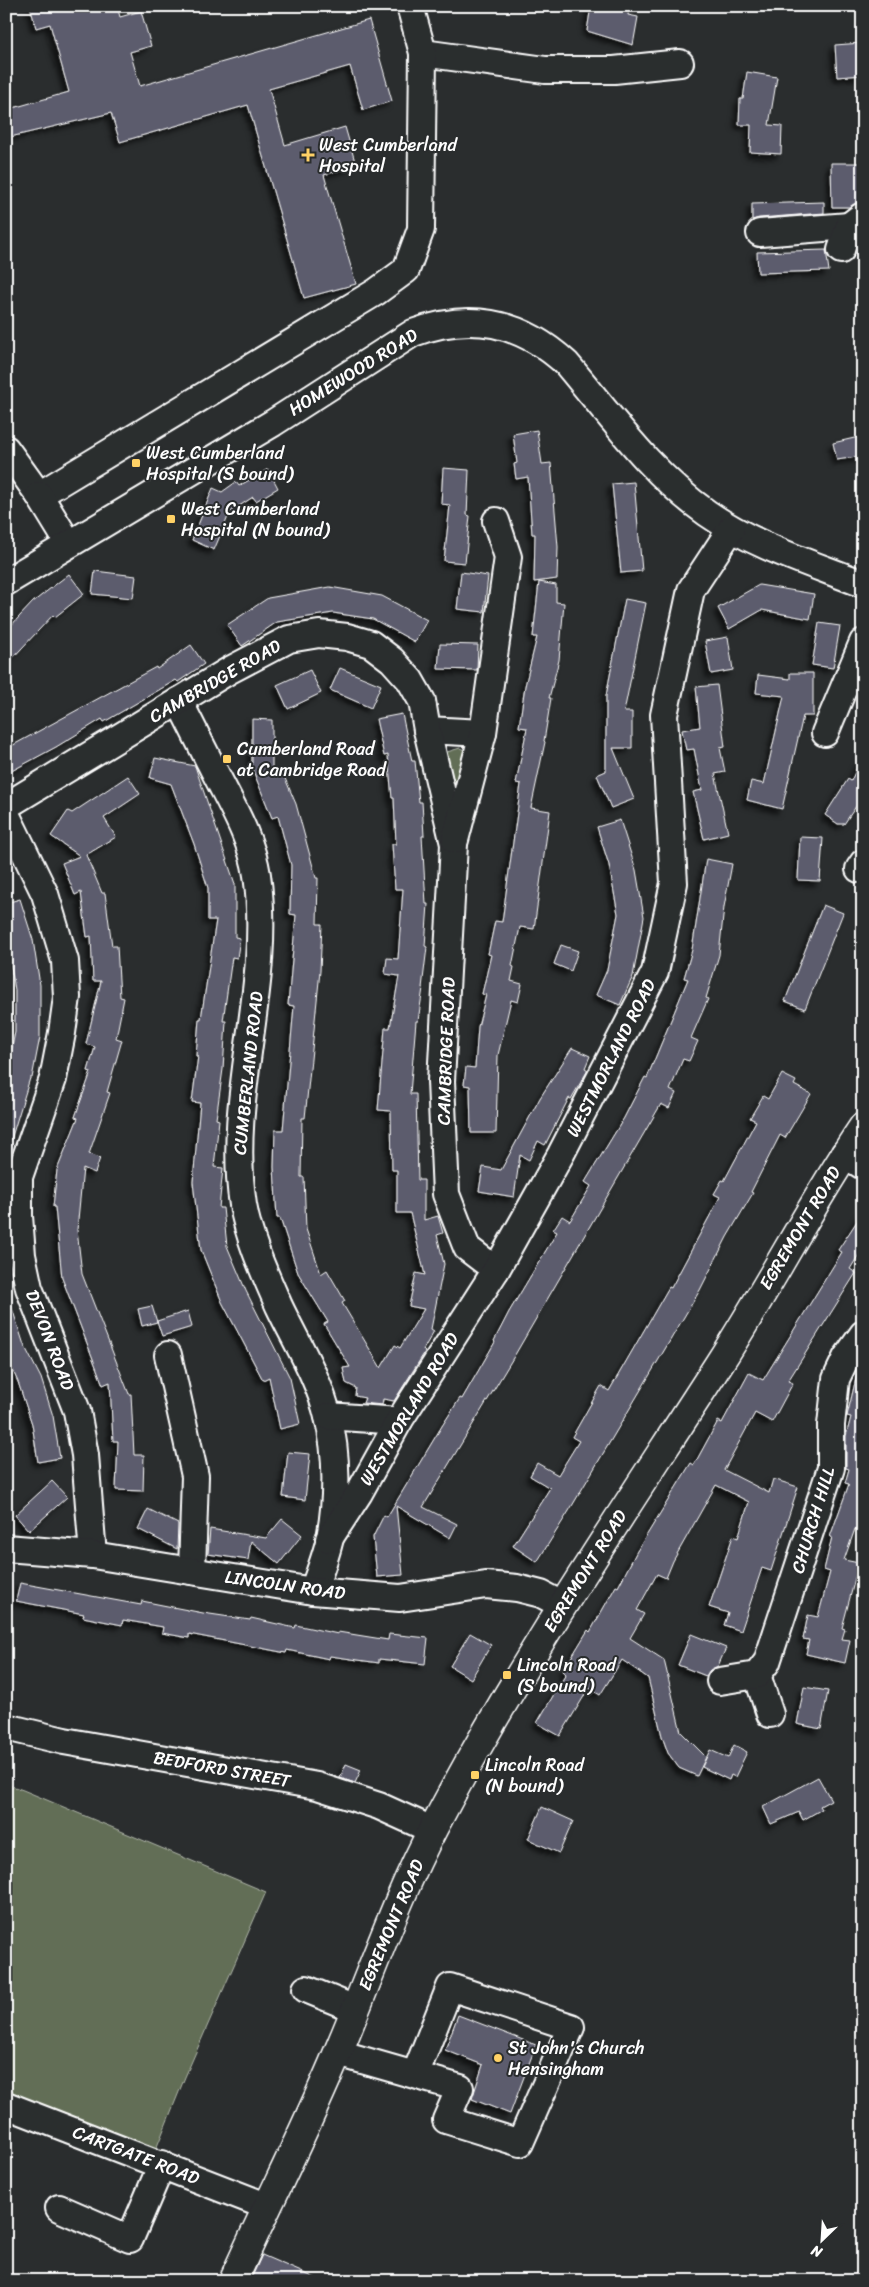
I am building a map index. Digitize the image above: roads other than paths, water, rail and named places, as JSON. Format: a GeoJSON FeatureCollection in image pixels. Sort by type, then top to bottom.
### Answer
{"type":"FeatureCollection","features":[{"type":"Feature","properties":{"kind":"main road","name":"EGREMONT ROAD"},"geometry":{"type":"LineString","coordinates":[[232,2281],[338,2053],[432,1830],[562,1604],[853,1160],[863,1127]]}},
{"type":"Feature","properties":{"kind":"street"},"geometry":{"type":"LineString","coordinates":[[39,495],[376,292],[406,270],[421,229],[423,53],[410,6]]}},
{"type":"Feature","properties":{"kind":"street"},"geometry":{"type":"LineString","coordinates":[[423,53],[545,70],[614,70],[680,63]]}},
{"type":"Feature","properties":{"kind":"street"},"geometry":{"type":"LineString","coordinates":[[760,233],[851,231]]}},
{"type":"Feature","properties":{"kind":"street","name":"HOMEWOOD ROAD"},"geometry":{"type":"LineString","coordinates":[[6,582],[272,422],[413,333],[430,326],[467,321],[504,326],[530,336],[553,351],[662,476],[707,513],[731,528],[777,550],[863,584]]}},
{"type":"Feature","properties":{"kind":"street"},"geometry":{"type":"LineString","coordinates":[[6,449],[39,495],[69,544]]}},
{"type":"Feature","properties":{"kind":"street","name":"CAMBRIDGE ROAD"},"geometry":{"type":"LineString","coordinates":[[496,520],[508,557],[483,733],[454,844],[441,1081],[446,1194],[467,1248],[496,1270]]}},
{"type":"Feature","properties":{"kind":"street","name":"WESTMORLAND ROAD"},"geometry":{"type":"LineString","coordinates":[[330,1538],[359,1493],[399,1420],[496,1270],[562,1154],[655,972],[674,883],[664,715],[691,590],[731,528]]}},
{"type":"Feature","properties":{"kind":"street","name":"CAMBRIDGE ROAD"},"geometry":{"type":"LineString","coordinates":[[6,806],[237,666],[289,639],[320,634],[347,637],[371,644],[392,660],[410,680],[422,701],[454,844]]}},
{"type":"Feature","properties":{"kind":"street"},"geometry":{"type":"LineString","coordinates":[[825,734],[863,642]]}},
{"type":"Feature","properties":{"kind":"street","name":"CUMBERLAND ROAD"},"geometry":{"type":"LineString","coordinates":[[179,701],[245,832],[257,873],[260,952],[238,1156],[243,1206],[252,1242],[268,1281],[315,1379],[328,1416],[334,1452],[334,1500],[330,1538],[313,1591]]}},
{"type":"Feature","properties":{"kind":"street"},"geometry":{"type":"LineString","coordinates":[[427,730],[483,733]]}},
{"type":"Feature","properties":{"kind":"street","name":"DEVON ROAD"},"geometry":{"type":"LineString","coordinates":[[6,814],[45,894],[65,961],[67,997],[62,1033],[53,1079],[19,1177],[19,1216],[22,1255],[29,1288],[77,1411],[85,1455],[93,1555]]}},
{"type":"Feature","properties":{"kind":"street","name":"CHURCH HILL"},"geometry":{"type":"LineString","coordinates":[[757,1675],[767,1662],[831,1468],[831,1425],[836,1379],[846,1358],[863,1334]]}},
{"type":"Feature","properties":{"kind":"street"},"geometry":{"type":"LineString","coordinates":[[168,1355],[195,1476],[192,1571]]}},
{"type":"Feature","properties":{"kind":"street"},"geometry":{"type":"LineString","coordinates":[[328,1416],[399,1420]]}},
{"type":"Feature","properties":{"kind":"street","name":"LINCOLN ROAD"},"geometry":{"type":"LineString","coordinates":[[6,1548],[93,1555],[313,1591],[400,1598],[486,1585],[516,1588],[541,1594],[562,1604]]}},
{"type":"Feature","properties":{"kind":"street"},"geometry":{"type":"LineString","coordinates":[[720,1681],[757,1675],[770,1714]]}},
{"type":"Feature","properties":{"kind":"street","name":"BEDFORD STREET"},"geometry":{"type":"LineString","coordinates":[[6,1727],[64,1741],[317,1786],[363,1800],[432,1830]]}},
{"type":"Feature","properties":{"kind":"street"},"geometry":{"type":"LineString","coordinates":[[338,2053],[460,2088],[446,2120],[520,2143],[571,2028],[450,1987],[415,2075]]}},
{"type":"Feature","properties":{"kind":"street"},"geometry":{"type":"LineString","coordinates":[[306,1990],[355,2009]]}},
{"type":"Feature","properties":{"kind":"street","name":"CARTGATE ROAD"},"geometry":{"type":"LineString","coordinates":[[6,2105],[266,2206]]}},
{"type":"Feature","properties":{"kind":"street"},"geometry":{"type":"LineString","coordinates":[[59,2208],[130,2238],[162,2164]]}},
{"type":"Feature","properties":{"kind":"place","name":"West Cumberland Hospital"},"geometry":{"type":"Point","coordinates":[308,155]}},
{"type":"Feature","properties":{"kind":"place","name":"West Cumberland Hospital (S bound)"},"geometry":{"type":"Point","coordinates":[136,463]}},
{"type":"Feature","properties":{"kind":"place","name":"West Cumberland Hospital (N bound)"},"geometry":{"type":"Point","coordinates":[171,519]}},
{"type":"Feature","properties":{"kind":"place","name":"Cumberland Road at Cambridge Road"},"geometry":{"type":"Point","coordinates":[227,759]}},
{"type":"Feature","properties":{"kind":"place","name":"Lincoln Road (S bound)"},"geometry":{"type":"Point","coordinates":[507,1675]}},
{"type":"Feature","properties":{"kind":"place","name":"Lincoln Road (N bound)"},"geometry":{"type":"Point","coordinates":[475,1775]}},
{"type":"Feature","properties":{"kind":"place","name":"St John's Church Hensingham"},"geometry":{"type":"Point","coordinates":[498,2058]}}]}
